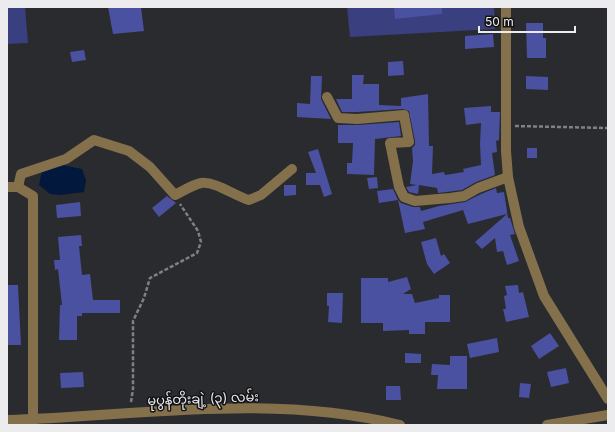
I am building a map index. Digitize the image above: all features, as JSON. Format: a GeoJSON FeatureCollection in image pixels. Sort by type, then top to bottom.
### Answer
{"type":"FeatureCollection","features":[{"type":"Feature","properties":{"kind":"street"},"geometry":{"type":"LineString","coordinates":[[506,7],[508,177],[519,227],[544,296],[608,399]]}},
{"type":"Feature","properties":{"kind":"street"},"geometry":{"type":"LineString","coordinates":[[327,97],[338,118],[357,120],[404,115],[409,142],[390,144],[399,187],[404,197],[415,201],[464,196],[478,188],[508,177]]}},
{"type":"Feature","properties":{"kind":"street"},"geometry":{"type":"LineString","coordinates":[[18,186],[21,174],[66,159],[94,140],[129,151],[150,167],[175,195],[195,185],[210,183],[238,197],[249,200],[261,195],[292,169]]}},
{"type":"Feature","properties":{"kind":"street"},"geometry":{"type":"LineString","coordinates":[[7,187],[18,186],[33,196],[33,422]]}},
{"type":"Feature","properties":{"kind":"street","name":"မုပွန်တိုးချဲ့ (၃) လမ်း"},"geometry":{"type":"LineString","coordinates":[[7,420],[33,422],[129,413],[227,408],[299,410],[368,417],[400,425]]}},
{"type":"Feature","properties":{"kind":"street"},"geometry":{"type":"LineString","coordinates":[[547,425],[608,415]]}},
{"type":"Feature","properties":{"kind":"path"},"geometry":{"type":"LineString","coordinates":[[507,126],[608,128]]}},
{"type":"Feature","properties":{"kind":"path"},"geometry":{"type":"LineString","coordinates":[[129,413],[133,389],[133,321],[144,298],[150,278],[197,252],[201,242],[198,231],[175,195]]}},
{"type":"Feature","properties":{"kind":"shaded area"},"geometry":{"type":"Polygon","coordinates":[[[7,7],[25,7],[28,43],[7,44],[7,7]]]}},
{"type":"Feature","properties":{"kind":"shaded area"},"geometry":{"type":"Polygon","coordinates":[[[347,7],[494,7],[495,29],[350,37],[347,7]]]}},
{"type":"Feature","properties":{"kind":"shaded area"},"geometry":{"type":"Polygon","coordinates":[[[62,165],[82,169],[86,180],[84,192],[61,195],[50,194],[39,185],[42,170],[62,165]]]}},
{"type":"Feature","properties":{"kind":"building"},"geometry":{"type":"Polygon","coordinates":[[[108,7],[141,7],[144,31],[113,34],[108,7]]]}},
{"type":"Feature","properties":{"kind":"building"},"geometry":{"type":"Polygon","coordinates":[[[394,7],[442,7],[442,14],[395,19],[394,7]]]}},
{"type":"Feature","properties":{"kind":"building"},"geometry":{"type":"Polygon","coordinates":[[[526,23],[543,23],[543,38],[546,38],[546,58],[527,58],[526,23]]]}},
{"type":"Feature","properties":{"kind":"building"},"geometry":{"type":"Polygon","coordinates":[[[493,34],[494,47],[465,49],[465,36],[493,34]]]}},
{"type":"Feature","properties":{"kind":"building"},"geometry":{"type":"Polygon","coordinates":[[[84,50],[86,60],[72,62],[70,52],[84,50]]]}},
{"type":"Feature","properties":{"kind":"building"},"geometry":{"type":"Polygon","coordinates":[[[403,61],[404,75],[388,76],[388,62],[403,61]]]}},
{"type":"Feature","properties":{"kind":"building"},"geometry":{"type":"Polygon","coordinates":[[[352,75],[364,75],[363,84],[379,84],[379,105],[401,106],[401,98],[428,94],[429,146],[433,146],[432,174],[444,172],[445,175],[464,172],[463,169],[481,165],[481,123],[466,125],[464,108],[491,106],[491,112],[500,112],[499,140],[496,141],[497,152],[492,153],[495,175],[476,182],[462,190],[438,193],[437,188],[419,185],[418,194],[409,192],[406,187],[417,185],[410,184],[413,161],[412,148],[415,145],[415,141],[409,111],[403,109],[342,112],[336,99],[352,99],[352,75]]]}},
{"type":"Feature","properties":{"kind":"building"},"geometry":{"type":"Polygon","coordinates":[[[311,76],[322,76],[321,99],[331,119],[297,117],[297,103],[310,104],[311,76]]]}},
{"type":"Feature","properties":{"kind":"building"},"geometry":{"type":"Polygon","coordinates":[[[526,76],[548,77],[548,90],[526,89],[526,76]]]}},
{"type":"Feature","properties":{"kind":"building"},"geometry":{"type":"Polygon","coordinates":[[[399,122],[401,136],[375,139],[374,175],[347,174],[347,163],[352,163],[353,143],[338,143],[338,125],[399,122]]]}},
{"type":"Feature","properties":{"kind":"building"},"geometry":{"type":"Polygon","coordinates":[[[527,148],[537,148],[537,158],[527,158],[527,148]]]}},
{"type":"Feature","properties":{"kind":"building"},"geometry":{"type":"Polygon","coordinates":[[[318,149],[332,194],[324,197],[320,185],[306,185],[306,173],[316,173],[308,152],[318,149]]]}},
{"type":"Feature","properties":{"kind":"building"},"geometry":{"type":"Polygon","coordinates":[[[377,177],[378,188],[369,189],[367,178],[377,177]]]}},
{"type":"Feature","properties":{"kind":"building"},"geometry":{"type":"Polygon","coordinates":[[[284,185],[296,185],[296,195],[284,196],[284,185]]]}},
{"type":"Feature","properties":{"kind":"building"},"geometry":{"type":"Polygon","coordinates":[[[496,188],[497,193],[504,192],[508,218],[510,218],[515,234],[510,235],[519,261],[507,265],[503,251],[497,252],[495,238],[482,249],[475,242],[507,214],[468,224],[463,210],[423,222],[425,229],[405,233],[398,200],[401,203],[413,207],[420,207],[421,211],[439,206],[465,202],[496,188]]]}},
{"type":"Feature","properties":{"kind":"building"},"geometry":{"type":"Polygon","coordinates":[[[393,189],[398,200],[379,203],[377,191],[393,189]]]}},
{"type":"Feature","properties":{"kind":"building"},"geometry":{"type":"Polygon","coordinates":[[[167,196],[176,203],[159,217],[152,208],[167,196]]]}},
{"type":"Feature","properties":{"kind":"building"},"geometry":{"type":"Polygon","coordinates":[[[80,202],[81,216],[57,218],[56,205],[80,202]]]}},
{"type":"Feature","properties":{"kind":"building"},"geometry":{"type":"Polygon","coordinates":[[[81,235],[82,246],[79,246],[82,275],[90,274],[93,300],[120,300],[120,313],[82,313],[82,316],[77,316],[77,340],[59,340],[60,305],[62,305],[58,269],[55,270],[54,260],[60,260],[58,237],[81,235]]]}},
{"type":"Feature","properties":{"kind":"building"},"geometry":{"type":"Polygon","coordinates":[[[436,238],[441,256],[444,254],[450,263],[434,274],[427,264],[421,242],[436,238]]]}},
{"type":"Feature","properties":{"kind":"building"},"geometry":{"type":"Polygon","coordinates":[[[407,277],[411,289],[403,294],[412,294],[415,303],[439,298],[439,295],[450,295],[450,322],[425,322],[425,334],[409,334],[409,330],[383,331],[383,323],[361,323],[361,278],[388,278],[388,282],[407,277]]]}},
{"type":"Feature","properties":{"kind":"building"},"geometry":{"type":"Polygon","coordinates":[[[7,285],[18,285],[21,345],[7,345],[7,285]]]}},
{"type":"Feature","properties":{"kind":"building"},"geometry":{"type":"Polygon","coordinates":[[[518,285],[519,293],[523,292],[529,317],[506,322],[503,309],[506,309],[504,296],[507,295],[505,286],[518,285]]]}},
{"type":"Feature","properties":{"kind":"building"},"geometry":{"type":"Polygon","coordinates":[[[327,293],[343,293],[342,323],[328,322],[329,306],[327,306],[327,293]]]}},
{"type":"Feature","properties":{"kind":"building"},"geometry":{"type":"Polygon","coordinates":[[[550,333],[559,346],[539,359],[531,346],[550,333]]]}},
{"type":"Feature","properties":{"kind":"building"},"geometry":{"type":"Polygon","coordinates":[[[497,338],[499,352],[470,358],[467,344],[497,338]]]}},
{"type":"Feature","properties":{"kind":"building"},"geometry":{"type":"Polygon","coordinates":[[[405,353],[421,354],[421,363],[405,363],[405,353]]]}},
{"type":"Feature","properties":{"kind":"building"},"geometry":{"type":"Polygon","coordinates":[[[450,356],[467,356],[467,389],[437,389],[438,375],[431,375],[432,364],[450,365],[450,356]]]}},
{"type":"Feature","properties":{"kind":"building"},"geometry":{"type":"Polygon","coordinates":[[[566,368],[569,383],[551,387],[547,372],[566,368]]]}},
{"type":"Feature","properties":{"kind":"building"},"geometry":{"type":"Polygon","coordinates":[[[83,372],[84,387],[61,388],[60,373],[83,372]]]}},
{"type":"Feature","properties":{"kind":"building"},"geometry":{"type":"Polygon","coordinates":[[[520,383],[531,384],[529,398],[519,397],[520,383]]]}},
{"type":"Feature","properties":{"kind":"building"},"geometry":{"type":"Polygon","coordinates":[[[386,386],[400,386],[401,400],[386,400],[386,386]]]}}]}
